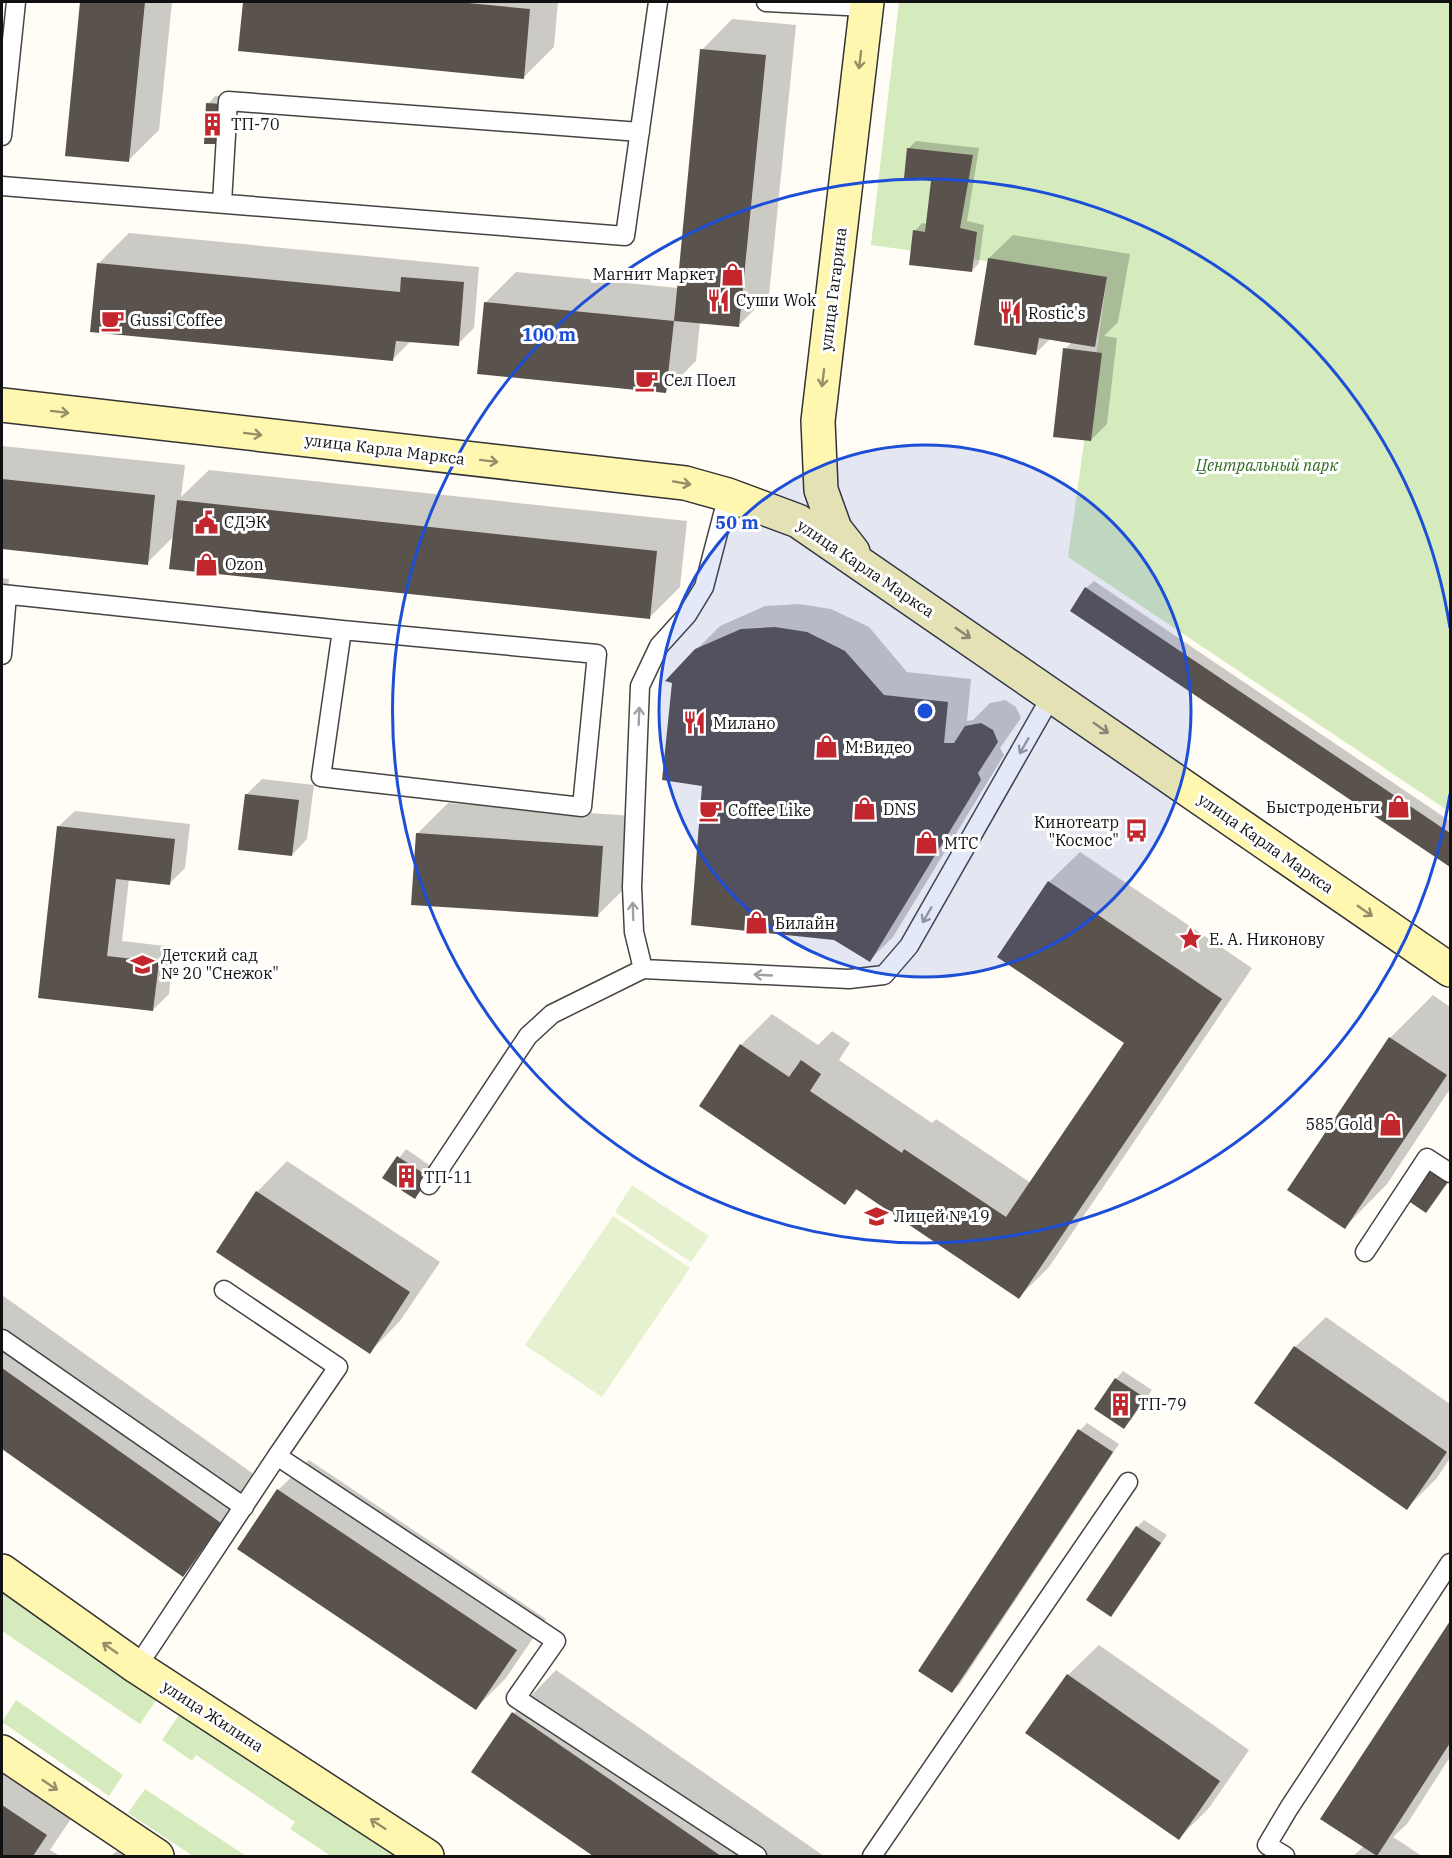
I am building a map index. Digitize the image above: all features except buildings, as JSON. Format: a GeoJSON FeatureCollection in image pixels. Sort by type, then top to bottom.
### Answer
{"type":"FeatureCollection","features":[{"type":"Feature","properties":{"kind":"main road","name":"улица Гагарина"},"geometry":{"type":"LineString","coordinates":[[862,565],[835,529],[822,490],[818,421],[867,4]]}},
{"type":"Feature","properties":{"kind":"main road","name":"улица Карла Маркса"},"geometry":{"type":"LineString","coordinates":[[2,405],[685,483],[728,495],[798,521],[1450,970]]}},
{"type":"Feature","properties":{"kind":"main road","name":"улица Жилина"},"geometry":{"type":"LineString","coordinates":[[2,1571],[137,1667],[427,1857]]}},
{"type":"Feature","properties":{"kind":"main road"},"geometry":{"type":"LineString","coordinates":[[2,1752],[157,1857]]}},
{"type":"Feature","properties":{"kind":"lane"},"geometry":{"type":"LineString","coordinates":[[2,136],[16,2]]}},
{"type":"Feature","properties":{"kind":"lane"},"geometry":{"type":"LineString","coordinates":[[2,186],[626,236],[658,2]]}},
{"type":"Feature","properties":{"kind":"lane"},"geometry":{"type":"LineString","coordinates":[[766,2],[867,4]]}},
{"type":"Feature","properties":{"kind":"lane"},"geometry":{"type":"LineString","coordinates":[[222,204],[228,101],[640,132]]}},
{"type":"Feature","properties":{"kind":"lane"},"geometry":{"type":"LineString","coordinates":[[643,969],[634,932],[632,887],[640,686],[659,646],[687,615],[704,587],[728,495]]}},
{"type":"Feature","properties":{"kind":"lane"},"geometry":{"type":"LineString","coordinates":[[2,655],[4,595],[597,654],[582,807],[321,777],[342,630]]}},
{"type":"Feature","properties":{"kind":"lane"},"geometry":{"type":"LineString","coordinates":[[429,1185],[528,1036],[552,1014],[643,969],[849,979],[884,975],[909,946],[1052,695]]}},
{"type":"Feature","properties":{"kind":"lane"},"geometry":{"type":"LineString","coordinates":[[1365,1252],[1427,1158],[1450,1173]]}},
{"type":"Feature","properties":{"kind":"lane"},"geometry":{"type":"LineString","coordinates":[[137,1667],[339,1367],[224,1290]]}},
{"type":"Feature","properties":{"kind":"lane"},"geometry":{"type":"LineString","coordinates":[[2,1339],[244,1507]]}},
{"type":"Feature","properties":{"kind":"lane"},"geometry":{"type":"LineString","coordinates":[[277,1456],[556,1641],[516,1698],[758,1857]]}},
{"type":"Feature","properties":{"kind":"lane"},"geometry":{"type":"LineString","coordinates":[[872,1857],[1128,1482]]}},
{"type":"Feature","properties":{"kind":"lane"},"geometry":{"type":"LineString","coordinates":[[1285,1857],[1267,1845],[1288,1808],[1450,1563]]}},
{"type":"Feature","properties":{"kind":"green space","name":"Центральный парк"},"geometry":{"type":"Polygon","coordinates":[[[899,2],[1450,2],[1450,812],[1068,557],[1107,278],[871,245],[899,2]]]}},
{"type":"Feature","properties":{"kind":"green space"},"geometry":{"type":"Polygon","coordinates":[[[632,1185],[709,1236],[691,1262],[615,1212],[632,1185]]]}},
{"type":"Feature","properties":{"kind":"green space"},"geometry":{"type":"Polygon","coordinates":[[[613,1216],[690,1268],[602,1397],[525,1345],[613,1216]]]}},
{"type":"Feature","properties":{"kind":"green space"},"geometry":{"type":"Polygon","coordinates":[[[2,1593],[157,1699],[140,1724],[2,1631],[2,1593]]]}},
{"type":"Feature","properties":{"kind":"green space"},"geometry":{"type":"Polygon","coordinates":[[[16,1700],[123,1775],[109,1796],[2,1722],[16,1700]]]}},
{"type":"Feature","properties":{"kind":"green space"},"geometry":{"type":"Polygon","coordinates":[[[181,1712],[396,1856],[331,1856],[290,1829],[295,1822],[196,1755],[192,1761],[162,1740],[181,1712]]]}},
{"type":"Feature","properties":{"kind":"green space"},"geometry":{"type":"Polygon","coordinates":[[[145,1789],[246,1856],[193,1856],[128,1813],[145,1789]]]}},
{"type":"Feature","properties":{"kind":"place","name":"ТП-70"},"geometry":{"type":"Point","coordinates":[213,124]}},
{"type":"Feature","properties":{"kind":"place","name":"Магнит Маркет"},"geometry":{"type":"Point","coordinates":[733,274]}},
{"type":"Feature","properties":{"kind":"place","name":"Суши Wok"},"geometry":{"type":"Point","coordinates":[718,300]}},
{"type":"Feature","properties":{"kind":"place","name":"Rostic's"},"geometry":{"type":"Point","coordinates":[1010,313]}},
{"type":"Feature","properties":{"kind":"place","name":"Gussi Coffee"},"geometry":{"type":"Point","coordinates":[112,320]}},
{"type":"Feature","properties":{"kind":"place","name":"Сел Поел"},"geometry":{"type":"Point","coordinates":[646,380]}},
{"type":"Feature","properties":{"kind":"place","name":"СДЭК"},"geometry":{"type":"Point","coordinates":[206,522]}},
{"type":"Feature","properties":{"kind":"place","name":"Ozon"},"geometry":{"type":"Point","coordinates":[207,564]}},
{"type":"Feature","properties":{"kind":"place","name":"Милано"},"geometry":{"type":"Point","coordinates":[695,723]}},
{"type":"Feature","properties":{"kind":"place","name":"М.Видео"},"geometry":{"type":"Point","coordinates":[827,747]}},
{"type":"Feature","properties":{"kind":"place","name":"Быстроденьги"},"geometry":{"type":"Point","coordinates":[1398,807]}},
{"type":"Feature","properties":{"kind":"place","name":"DNS"},"geometry":{"type":"Point","coordinates":[865,809]}},
{"type":"Feature","properties":{"kind":"place","name":"Coffee Like"},"geometry":{"type":"Point","coordinates":[710,810]}},
{"type":"Feature","properties":{"kind":"place","name":"Кинотеатр \"Космос\""},"geometry":{"type":"Point","coordinates":[1137,831]}},
{"type":"Feature","properties":{"kind":"place","name":"МТС"},"geometry":{"type":"Point","coordinates":[926,843]}},
{"type":"Feature","properties":{"kind":"place","name":"Билайн"},"geometry":{"type":"Point","coordinates":[757,923]}},
{"type":"Feature","properties":{"kind":"place","name":"Е. А. Никонову"},"geometry":{"type":"Point","coordinates":[1191,939]}},
{"type":"Feature","properties":{"kind":"place","name":"Детский сад № 20 \"Снежок\""},"geometry":{"type":"Point","coordinates":[143,964]}},
{"type":"Feature","properties":{"kind":"place","name":"585 Gold"},"geometry":{"type":"Point","coordinates":[1391,1124]}},
{"type":"Feature","properties":{"kind":"place","name":"ТП-11"},"geometry":{"type":"Point","coordinates":[406,1177]}},
{"type":"Feature","properties":{"kind":"place","name":"Лицей № 19"},"geometry":{"type":"Point","coordinates":[876,1216]}},
{"type":"Feature","properties":{"kind":"place","name":"ТП-79"},"geometry":{"type":"Point","coordinates":[1120,1404]}}]}
